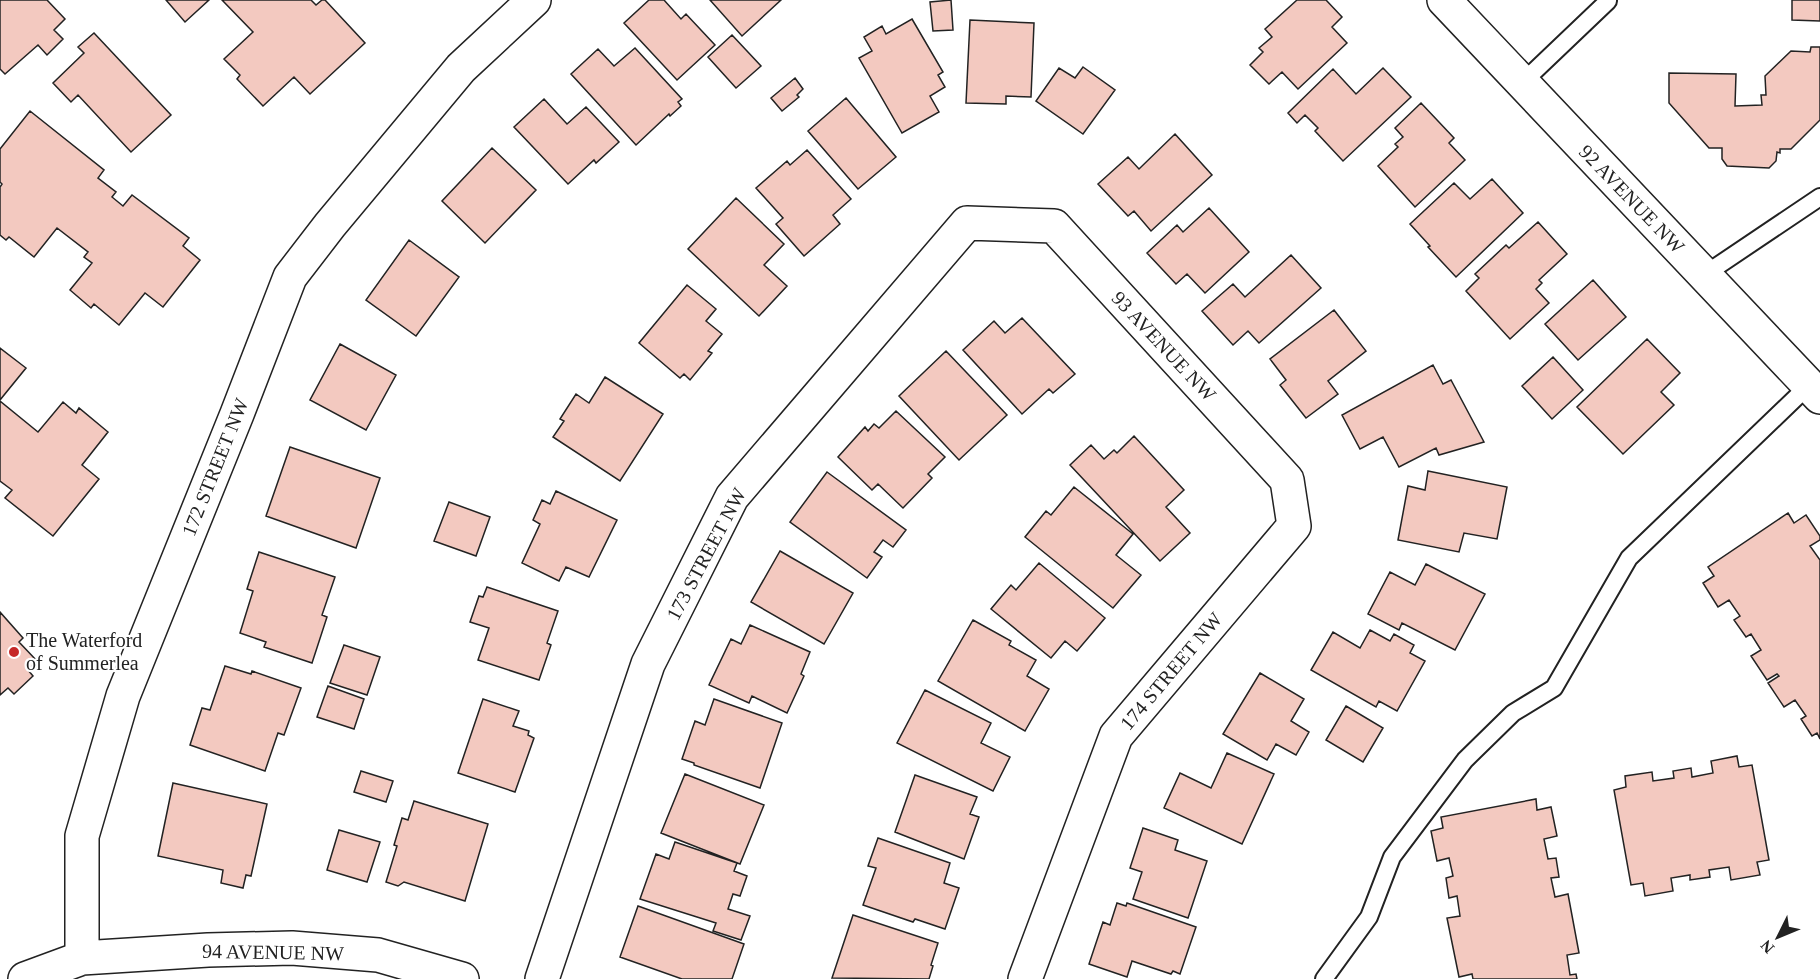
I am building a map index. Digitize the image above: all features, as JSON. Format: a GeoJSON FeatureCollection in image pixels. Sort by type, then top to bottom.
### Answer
{"type":"FeatureCollection","features":[{"type":"Feature","properties":{"kind":"street","name":"172 STREET NW"},"geometry":{"type":"LineString","coordinates":[[82,958],[82,836],[123,696],[233,425],[290,277],[330,225],[461,68],[534,0]]}},
{"type":"Feature","properties":{"kind":"street","name":"92 AVENUE NW"},"geometry":{"type":"LineString","coordinates":[[1444,0],[1815,391]]}},
{"type":"Feature","properties":{"kind":"street","name":"173 STREET NW"},"geometry":{"type":"LineString","coordinates":[[542,979],[648,664],[732,497],[967,223],[1035,225]]}},
{"type":"Feature","properties":{"kind":"street","name":"93 AVENUE NW"},"geometry":{"type":"LineString","coordinates":[[1035,225],[1054,226],[1287,480]]}},
{"type":"Feature","properties":{"kind":"street","name":"174 STREET NW"},"geometry":{"type":"LineString","coordinates":[[1025,979],[1116,736],[1294,526],[1287,480]]}},
{"type":"Feature","properties":{"kind":"street","name":"94 AVENUE NW"},"geometry":{"type":"LineString","coordinates":[[82,958],[208,950],[292,948],[378,956],[462,979]]}},
{"type":"Feature","properties":{"kind":"street"},"geometry":{"type":"LineString","coordinates":[[26,979],[82,958]]}},
{"type":"Feature","properties":{"kind":"lane"},"geometry":{"type":"LineString","coordinates":[[1522,83],[1608,1]]}},
{"type":"Feature","properties":{"kind":"lane"},"geometry":{"type":"LineString","coordinates":[[1704,275],[1820,197]]}},
{"type":"Feature","properties":{"kind":"lane"},"geometry":{"type":"LineString","coordinates":[[1324,979],[1369,917],[1392,857],[1465,760],[1513,713],[1554,688],[1629,558],[1815,391]]}},
{"type":"Feature","properties":{"kind":"building"},"geometry":{"type":"Polygon","coordinates":[[[0,0],[47,0],[65,19],[54,30],[63,39],[47,55],[38,45],[5,74],[0,69],[0,0]]]}},
{"type":"Feature","properties":{"kind":"building"},"geometry":{"type":"Polygon","coordinates":[[[166,0],[209,0],[185,22],[166,0]]]}},
{"type":"Feature","properties":{"kind":"building"},"geometry":{"type":"Polygon","coordinates":[[[222,0],[311,0],[316,5],[325,0],[365,43],[310,94],[294,77],[263,106],[237,79],[240,75],[224,59],[253,32],[222,0]]]}},
{"type":"Feature","properties":{"kind":"building"},"geometry":{"type":"Polygon","coordinates":[[[649,0],[664,0],[681,19],[686,14],[715,45],[677,80],[624,23],[649,0]]]}},
{"type":"Feature","properties":{"kind":"building"},"geometry":{"type":"Polygon","coordinates":[[[710,0],[781,0],[742,36],[710,0]]]}},
{"type":"Feature","properties":{"kind":"building"},"geometry":{"type":"Polygon","coordinates":[[[951,0],[953,30],[933,31],[930,2],[951,0]]]}},
{"type":"Feature","properties":{"kind":"building"},"geometry":{"type":"Polygon","coordinates":[[[1297,0],[1326,0],[1342,17],[1332,27],[1347,43],[1298,89],[1282,72],[1269,84],[1250,65],[1263,52],[1259,48],[1272,37],[1265,29],[1297,0]]]}},
{"type":"Feature","properties":{"kind":"building"},"geometry":{"type":"Polygon","coordinates":[[[1792,0],[1820,0],[1820,21],[1792,20],[1792,0]]]}},
{"type":"Feature","properties":{"kind":"building"},"geometry":{"type":"Polygon","coordinates":[[[912,19],[943,72],[938,75],[945,87],[930,96],[939,112],[902,133],[859,58],[872,51],[864,37],[882,26],[886,34],[912,19]]]}},
{"type":"Feature","properties":{"kind":"building"},"geometry":{"type":"Polygon","coordinates":[[[970,20],[1034,23],[1031,97],[1006,96],[1006,104],[966,103],[970,20]]]}},
{"type":"Feature","properties":{"kind":"building"},"geometry":{"type":"Polygon","coordinates":[[[94,33],[171,115],[131,152],[78,95],[71,102],[53,83],[84,53],[78,47],[94,33]]]}},
{"type":"Feature","properties":{"kind":"building"},"geometry":{"type":"Polygon","coordinates":[[[732,35],[761,66],[736,88],[708,57],[732,35]]]}},
{"type":"Feature","properties":{"kind":"building"},"geometry":{"type":"Polygon","coordinates":[[[1811,47],[1820,47],[1820,120],[1791,149],[1780,149],[1780,153],[1777,152],[1776,161],[1769,168],[1727,166],[1722,159],[1722,148],[1709,148],[1669,103],[1669,73],[1736,74],[1735,106],[1762,105],[1761,95],[1766,95],[1765,76],[1791,51],[1810,52],[1811,47]]]}},
{"type":"Feature","properties":{"kind":"building"},"geometry":{"type":"Polygon","coordinates":[[[635,48],[682,99],[678,102],[681,106],[670,116],[669,114],[636,145],[571,74],[598,49],[614,66],[635,48]]]}},
{"type":"Feature","properties":{"kind":"building"},"geometry":{"type":"Polygon","coordinates":[[[1083,67],[1115,90],[1083,134],[1036,101],[1059,68],[1075,78],[1083,67]]]}},
{"type":"Feature","properties":{"kind":"building"},"geometry":{"type":"Polygon","coordinates":[[[1383,68],[1411,97],[1343,161],[1315,131],[1318,128],[1305,115],[1297,123],[1288,113],[1333,69],[1356,94],[1383,68]]]}},
{"type":"Feature","properties":{"kind":"building"},"geometry":{"type":"Polygon","coordinates":[[[795,78],[803,89],[797,95],[799,97],[782,111],[771,98],[795,78]]]}},
{"type":"Feature","properties":{"kind":"building"},"geometry":{"type":"Polygon","coordinates":[[[846,98],[896,157],[858,189],[808,131],[846,98]]]}},
{"type":"Feature","properties":{"kind":"building"},"geometry":{"type":"Polygon","coordinates":[[[544,99],[567,124],[586,107],[619,142],[596,163],[594,160],[568,184],[514,127],[544,99]]]}},
{"type":"Feature","properties":{"kind":"building"},"geometry":{"type":"Polygon","coordinates":[[[1421,103],[1454,138],[1449,143],[1465,160],[1415,207],[1378,166],[1398,147],[1395,144],[1403,137],[1395,128],[1421,103]]]}},
{"type":"Feature","properties":{"kind":"building"},"geometry":{"type":"Polygon","coordinates":[[[30,111],[104,170],[98,178],[116,192],[112,197],[123,206],[132,195],[189,238],[183,246],[200,260],[163,307],[145,293],[119,325],[94,304],[91,308],[70,290],[92,263],[84,257],[88,252],[57,228],[34,257],[9,237],[6,240],[0,235],[0,187],[2,184],[0,182],[0,149],[30,111]]]}},
{"type":"Feature","properties":{"kind":"building"},"geometry":{"type":"Polygon","coordinates":[[[1175,134],[1212,175],[1151,231],[1134,211],[1128,216],[1098,184],[1128,157],[1139,169],[1175,134]]]}},
{"type":"Feature","properties":{"kind":"building"},"geometry":{"type":"Polygon","coordinates":[[[492,148],[536,190],[485,243],[442,201],[492,148]]]}},
{"type":"Feature","properties":{"kind":"building"},"geometry":{"type":"Polygon","coordinates":[[[807,150],[851,199],[833,215],[840,224],[804,256],[776,224],[783,218],[756,188],[787,161],[790,165],[807,150]]]}},
{"type":"Feature","properties":{"kind":"building"},"geometry":{"type":"Polygon","coordinates":[[[1492,179],[1523,213],[1456,277],[1410,224],[1454,183],[1470,199],[1492,179]]]}},
{"type":"Feature","properties":{"kind":"building"},"geometry":{"type":"Polygon","coordinates":[[[736,198],[784,244],[764,265],[787,286],[759,316],[688,249],[736,198]]]}},
{"type":"Feature","properties":{"kind":"building"},"geometry":{"type":"Polygon","coordinates":[[[1209,208],[1249,252],[1205,293],[1187,274],[1176,284],[1147,253],[1177,225],[1183,232],[1209,208]]]}},
{"type":"Feature","properties":{"kind":"building"},"geometry":{"type":"Polygon","coordinates":[[[1538,222],[1567,254],[1539,280],[1542,283],[1536,289],[1549,303],[1510,339],[1466,291],[1479,278],[1475,274],[1506,245],[1509,248],[1538,222]]]}},
{"type":"Feature","properties":{"kind":"building"},"geometry":{"type":"Polygon","coordinates":[[[409,240],[459,277],[416,336],[366,300],[409,240]]]}},
{"type":"Feature","properties":{"kind":"building"},"geometry":{"type":"Polygon","coordinates":[[[1291,255],[1321,288],[1259,343],[1248,331],[1233,345],[1202,311],[1233,284],[1245,297],[1291,255]]]}},
{"type":"Feature","properties":{"kind":"building"},"geometry":{"type":"Polygon","coordinates":[[[1593,280],[1626,317],[1578,360],[1545,324],[1593,280]]]}},
{"type":"Feature","properties":{"kind":"building"},"geometry":{"type":"Polygon","coordinates":[[[687,285],[716,309],[706,321],[722,334],[708,351],[712,353],[690,380],[684,374],[680,378],[639,343],[687,285]]]}},
{"type":"Feature","properties":{"kind":"building"},"geometry":{"type":"Polygon","coordinates":[[[1334,310],[1366,351],[1328,381],[1338,394],[1306,418],[1280,385],[1286,380],[1270,359],[1334,310]]]}},
{"type":"Feature","properties":{"kind":"building"},"geometry":{"type":"Polygon","coordinates":[[[1022,318],[1075,374],[1053,393],[1049,389],[1022,414],[963,350],[994,321],[1005,333],[1022,318]]]}},
{"type":"Feature","properties":{"kind":"building"},"geometry":{"type":"Polygon","coordinates":[[[1647,339],[1680,373],[1661,392],[1674,405],[1623,454],[1577,407],[1647,339]]]}},
{"type":"Feature","properties":{"kind":"building"},"geometry":{"type":"Polygon","coordinates":[[[340,344],[396,375],[366,430],[310,400],[340,344]]]}},
{"type":"Feature","properties":{"kind":"building"},"geometry":{"type":"Polygon","coordinates":[[[0,348],[26,368],[0,400],[0,348]]]}},
{"type":"Feature","properties":{"kind":"building"},"geometry":{"type":"Polygon","coordinates":[[[946,351],[1007,415],[959,460],[899,396],[946,351]]]}},
{"type":"Feature","properties":{"kind":"building"},"geometry":{"type":"Polygon","coordinates":[[[1553,357],[1583,390],[1552,419],[1522,386],[1553,357]]]}},
{"type":"Feature","properties":{"kind":"building"},"geometry":{"type":"Polygon","coordinates":[[[1433,365],[1443,384],[1451,380],[1484,442],[1439,455],[1436,448],[1399,467],[1383,437],[1360,449],[1342,415],[1433,365]]]}},
{"type":"Feature","properties":{"kind":"building"},"geometry":{"type":"Polygon","coordinates":[[[605,377],[663,414],[620,481],[553,437],[564,421],[560,419],[576,394],[589,403],[605,377]]]}},
{"type":"Feature","properties":{"kind":"building"},"geometry":{"type":"Polygon","coordinates":[[[0,401],[38,432],[63,402],[76,413],[79,408],[108,432],[82,465],[99,479],[53,536],[5,498],[12,490],[0,481],[0,401]]]}},
{"type":"Feature","properties":{"kind":"building"},"geometry":{"type":"Polygon","coordinates":[[[896,411],[945,457],[928,474],[932,478],[903,508],[878,484],[872,490],[838,457],[865,427],[868,431],[874,424],[879,428],[896,411]]]}},
{"type":"Feature","properties":{"kind":"building"},"geometry":{"type":"Polygon","coordinates":[[[1134,436],[1184,490],[1166,507],[1190,533],[1160,561],[1070,465],[1091,445],[1104,459],[1114,450],[1117,453],[1134,436]]]}},
{"type":"Feature","properties":{"kind":"building"},"geometry":{"type":"Polygon","coordinates":[[[290,447],[380,478],[356,548],[266,516],[290,447]]]}},
{"type":"Feature","properties":{"kind":"building"},"geometry":{"type":"Polygon","coordinates":[[[1428,471],[1507,487],[1497,539],[1464,533],[1459,552],[1398,540],[1408,486],[1425,490],[1428,471]]]}},
{"type":"Feature","properties":{"kind":"building"},"geometry":{"type":"Polygon","coordinates":[[[827,472],[906,530],[893,547],[883,540],[874,552],[882,557],[867,578],[790,522],[827,472]]]}},
{"type":"Feature","properties":{"kind":"building"},"geometry":{"type":"Polygon","coordinates":[[[1074,487],[1133,534],[1116,555],[1141,575],[1113,608],[1025,537],[1046,511],[1051,515],[1074,487]]]}},
{"type":"Feature","properties":{"kind":"building"},"geometry":{"type":"Polygon","coordinates":[[[556,491],[617,520],[589,577],[566,567],[559,581],[522,563],[540,524],[533,520],[542,500],[550,504],[556,491]]]}},
{"type":"Feature","properties":{"kind":"building"},"geometry":{"type":"Polygon","coordinates":[[[449,502],[490,517],[476,556],[434,541],[449,502]]]}},
{"type":"Feature","properties":{"kind":"building"},"geometry":{"type":"Polygon","coordinates":[[[1788,513],[1794,523],[1806,515],[1820,536],[1820,540],[1810,546],[1820,560],[1820,739],[1817,733],[1812,736],[1801,719],[1806,716],[1795,700],[1784,707],[1768,683],[1779,676],[1777,674],[1767,680],[1751,656],[1761,650],[1751,634],[1746,637],[1734,620],[1740,616],[1729,600],[1718,607],[1703,583],[1714,576],[1708,567],[1788,513]]]}},
{"type":"Feature","properties":{"kind":"building"},"geometry":{"type":"Polygon","coordinates":[[[780,551],[853,593],[824,644],[751,602],[780,551]]]}},
{"type":"Feature","properties":{"kind":"building"},"geometry":{"type":"Polygon","coordinates":[[[259,552],[335,577],[322,615],[327,617],[312,663],[264,647],[266,642],[240,633],[253,591],[247,589],[259,552]]]}},
{"type":"Feature","properties":{"kind":"building"},"geometry":{"type":"Polygon","coordinates":[[[1039,563],[1105,618],[1077,651],[1065,641],[1051,658],[991,609],[1011,585],[1016,590],[1039,563]]]}},
{"type":"Feature","properties":{"kind":"building"},"geometry":{"type":"Polygon","coordinates":[[[1426,564],[1485,594],[1455,650],[1402,623],[1399,630],[1368,614],[1390,572],[1415,585],[1426,564]]]}},
{"type":"Feature","properties":{"kind":"building"},"geometry":{"type":"Polygon","coordinates":[[[487,587],[558,611],[547,643],[551,645],[539,680],[478,660],[489,628],[470,622],[479,596],[483,597],[487,587]]]}},
{"type":"Feature","properties":{"kind":"building","name":"The Waterford of Summerlea"},"geometry":{"type":"Polygon","coordinates":[[[0,612],[23,638],[19,642],[37,661],[28,670],[33,676],[14,694],[8,688],[0,695],[0,612]]]}},
{"type":"Feature","properties":{"kind":"building"},"geometry":{"type":"Polygon","coordinates":[[[973,620],[1011,641],[1009,645],[1036,660],[1027,676],[1049,689],[1025,731],[938,681],[973,620]]]}},
{"type":"Feature","properties":{"kind":"building"},"geometry":{"type":"Polygon","coordinates":[[[750,625],[810,652],[801,674],[804,676],[787,713],[752,696],[749,703],[709,685],[731,639],[741,644],[750,625]]]}},
{"type":"Feature","properties":{"kind":"building"},"geometry":{"type":"Polygon","coordinates":[[[1370,630],[1390,641],[1394,634],[1414,645],[1410,653],[1425,661],[1397,711],[1379,701],[1376,707],[1311,670],[1333,632],[1360,648],[1370,630]]]}},
{"type":"Feature","properties":{"kind":"building"},"geometry":{"type":"Polygon","coordinates":[[[344,645],[380,657],[367,695],[330,683],[344,645]]]}},
{"type":"Feature","properties":{"kind":"building"},"geometry":{"type":"Polygon","coordinates":[[[225,666],[251,674],[252,671],[301,688],[284,735],[278,733],[265,771],[190,745],[202,708],[210,710],[225,666]]]}},
{"type":"Feature","properties":{"kind":"building"},"geometry":{"type":"Polygon","coordinates":[[[1260,673],[1304,699],[1291,721],[1309,732],[1296,755],[1276,744],[1267,760],[1223,734],[1260,673]]]}},
{"type":"Feature","properties":{"kind":"building"},"geometry":{"type":"Polygon","coordinates":[[[328,686],[364,699],[354,729],[317,717],[328,686]]]}},
{"type":"Feature","properties":{"kind":"building"},"geometry":{"type":"Polygon","coordinates":[[[925,690],[991,723],[981,743],[1010,757],[993,791],[897,743],[925,690]]]}},
{"type":"Feature","properties":{"kind":"building"},"geometry":{"type":"Polygon","coordinates":[[[483,699],[519,711],[513,726],[529,731],[528,735],[534,738],[515,792],[458,773],[483,699]]]}},
{"type":"Feature","properties":{"kind":"building"},"geometry":{"type":"Polygon","coordinates":[[[714,699],[782,723],[760,788],[682,759],[695,721],[705,725],[714,699]]]}},
{"type":"Feature","properties":{"kind":"building"},"geometry":{"type":"Polygon","coordinates":[[[1346,706],[1383,728],[1363,762],[1326,740],[1346,706]]]}},
{"type":"Feature","properties":{"kind":"building"},"geometry":{"type":"Polygon","coordinates":[[[1227,753],[1274,774],[1242,844],[1164,808],[1180,773],[1211,788],[1227,753]]]}},
{"type":"Feature","properties":{"kind":"building"},"geometry":{"type":"Polygon","coordinates":[[[1737,756],[1739,767],[1752,765],[1769,860],[1757,862],[1760,875],[1731,880],[1729,867],[1709,870],[1710,877],[1690,880],[1690,875],[1671,878],[1673,891],[1645,896],[1643,883],[1631,885],[1614,790],[1626,787],[1625,776],[1652,772],[1653,781],[1674,778],[1673,771],[1691,768],[1692,777],[1713,773],[1711,761],[1737,756]]]}},
{"type":"Feature","properties":{"kind":"building"},"geometry":{"type":"Polygon","coordinates":[[[361,771],[393,781],[386,802],[354,792],[361,771]]]}},
{"type":"Feature","properties":{"kind":"building"},"geometry":{"type":"Polygon","coordinates":[[[685,774],[764,805],[740,864],[661,833],[685,774]]]}},
{"type":"Feature","properties":{"kind":"building"},"geometry":{"type":"Polygon","coordinates":[[[915,775],[977,797],[970,814],[979,817],[964,859],[895,832],[915,775]]]}},
{"type":"Feature","properties":{"kind":"building"},"geometry":{"type":"Polygon","coordinates":[[[173,783],[267,804],[251,876],[246,875],[243,888],[221,883],[223,870],[158,856],[173,783]]]}},
{"type":"Feature","properties":{"kind":"building"},"geometry":{"type":"Polygon","coordinates":[[[1536,799],[1537,810],[1551,807],[1557,836],[1544,839],[1548,859],[1556,858],[1559,877],[1551,878],[1555,897],[1568,894],[1579,953],[1567,955],[1570,975],[1576,974],[1577,979],[1473,979],[1472,974],[1459,977],[1447,918],[1460,916],[1457,896],[1449,898],[1446,878],[1453,876],[1449,858],[1437,861],[1431,831],[1443,828],[1441,817],[1536,799]]]}},
{"type":"Feature","properties":{"kind":"building"},"geometry":{"type":"Polygon","coordinates":[[[414,801],[488,824],[465,901],[404,882],[398,886],[386,882],[397,846],[394,845],[402,818],[408,820],[414,801]]]}},
{"type":"Feature","properties":{"kind":"building"},"geometry":{"type":"Polygon","coordinates":[[[1143,828],[1178,840],[1175,850],[1207,861],[1188,918],[1133,899],[1142,872],[1130,868],[1143,828]]]}},
{"type":"Feature","properties":{"kind":"building"},"geometry":{"type":"Polygon","coordinates":[[[339,830],[380,842],[367,882],[327,870],[339,830]]]}},
{"type":"Feature","properties":{"kind":"building"},"geometry":{"type":"Polygon","coordinates":[[[878,838],[950,863],[944,883],[959,888],[945,929],[915,919],[913,922],[863,905],[876,868],[868,866],[878,838]]]}},
{"type":"Feature","properties":{"kind":"building"},"geometry":{"type":"Polygon","coordinates":[[[675,842],[737,863],[734,871],[747,876],[740,896],[733,894],[728,909],[750,916],[741,940],[713,931],[716,923],[640,899],[656,854],[669,859],[675,842]]]}},
{"type":"Feature","properties":{"kind":"building"},"geometry":{"type":"Polygon","coordinates":[[[1117,903],[1126,906],[1127,903],[1196,927],[1180,974],[1173,971],[1171,974],[1132,961],[1127,977],[1089,964],[1103,922],[1110,925],[1117,903]]]}},
{"type":"Feature","properties":{"kind":"building"},"geometry":{"type":"Polygon","coordinates":[[[638,906],[744,944],[732,979],[682,979],[620,957],[638,906]]]}},
{"type":"Feature","properties":{"kind":"building"},"geometry":{"type":"Polygon","coordinates":[[[853,915],[938,943],[929,979],[832,978],[853,915]]]}},
{"type":"Feature","properties":{"kind":"place","name":"The Waterford of Summerlea"},"geometry":{"type":"Point","coordinates":[14,652]}}]}
